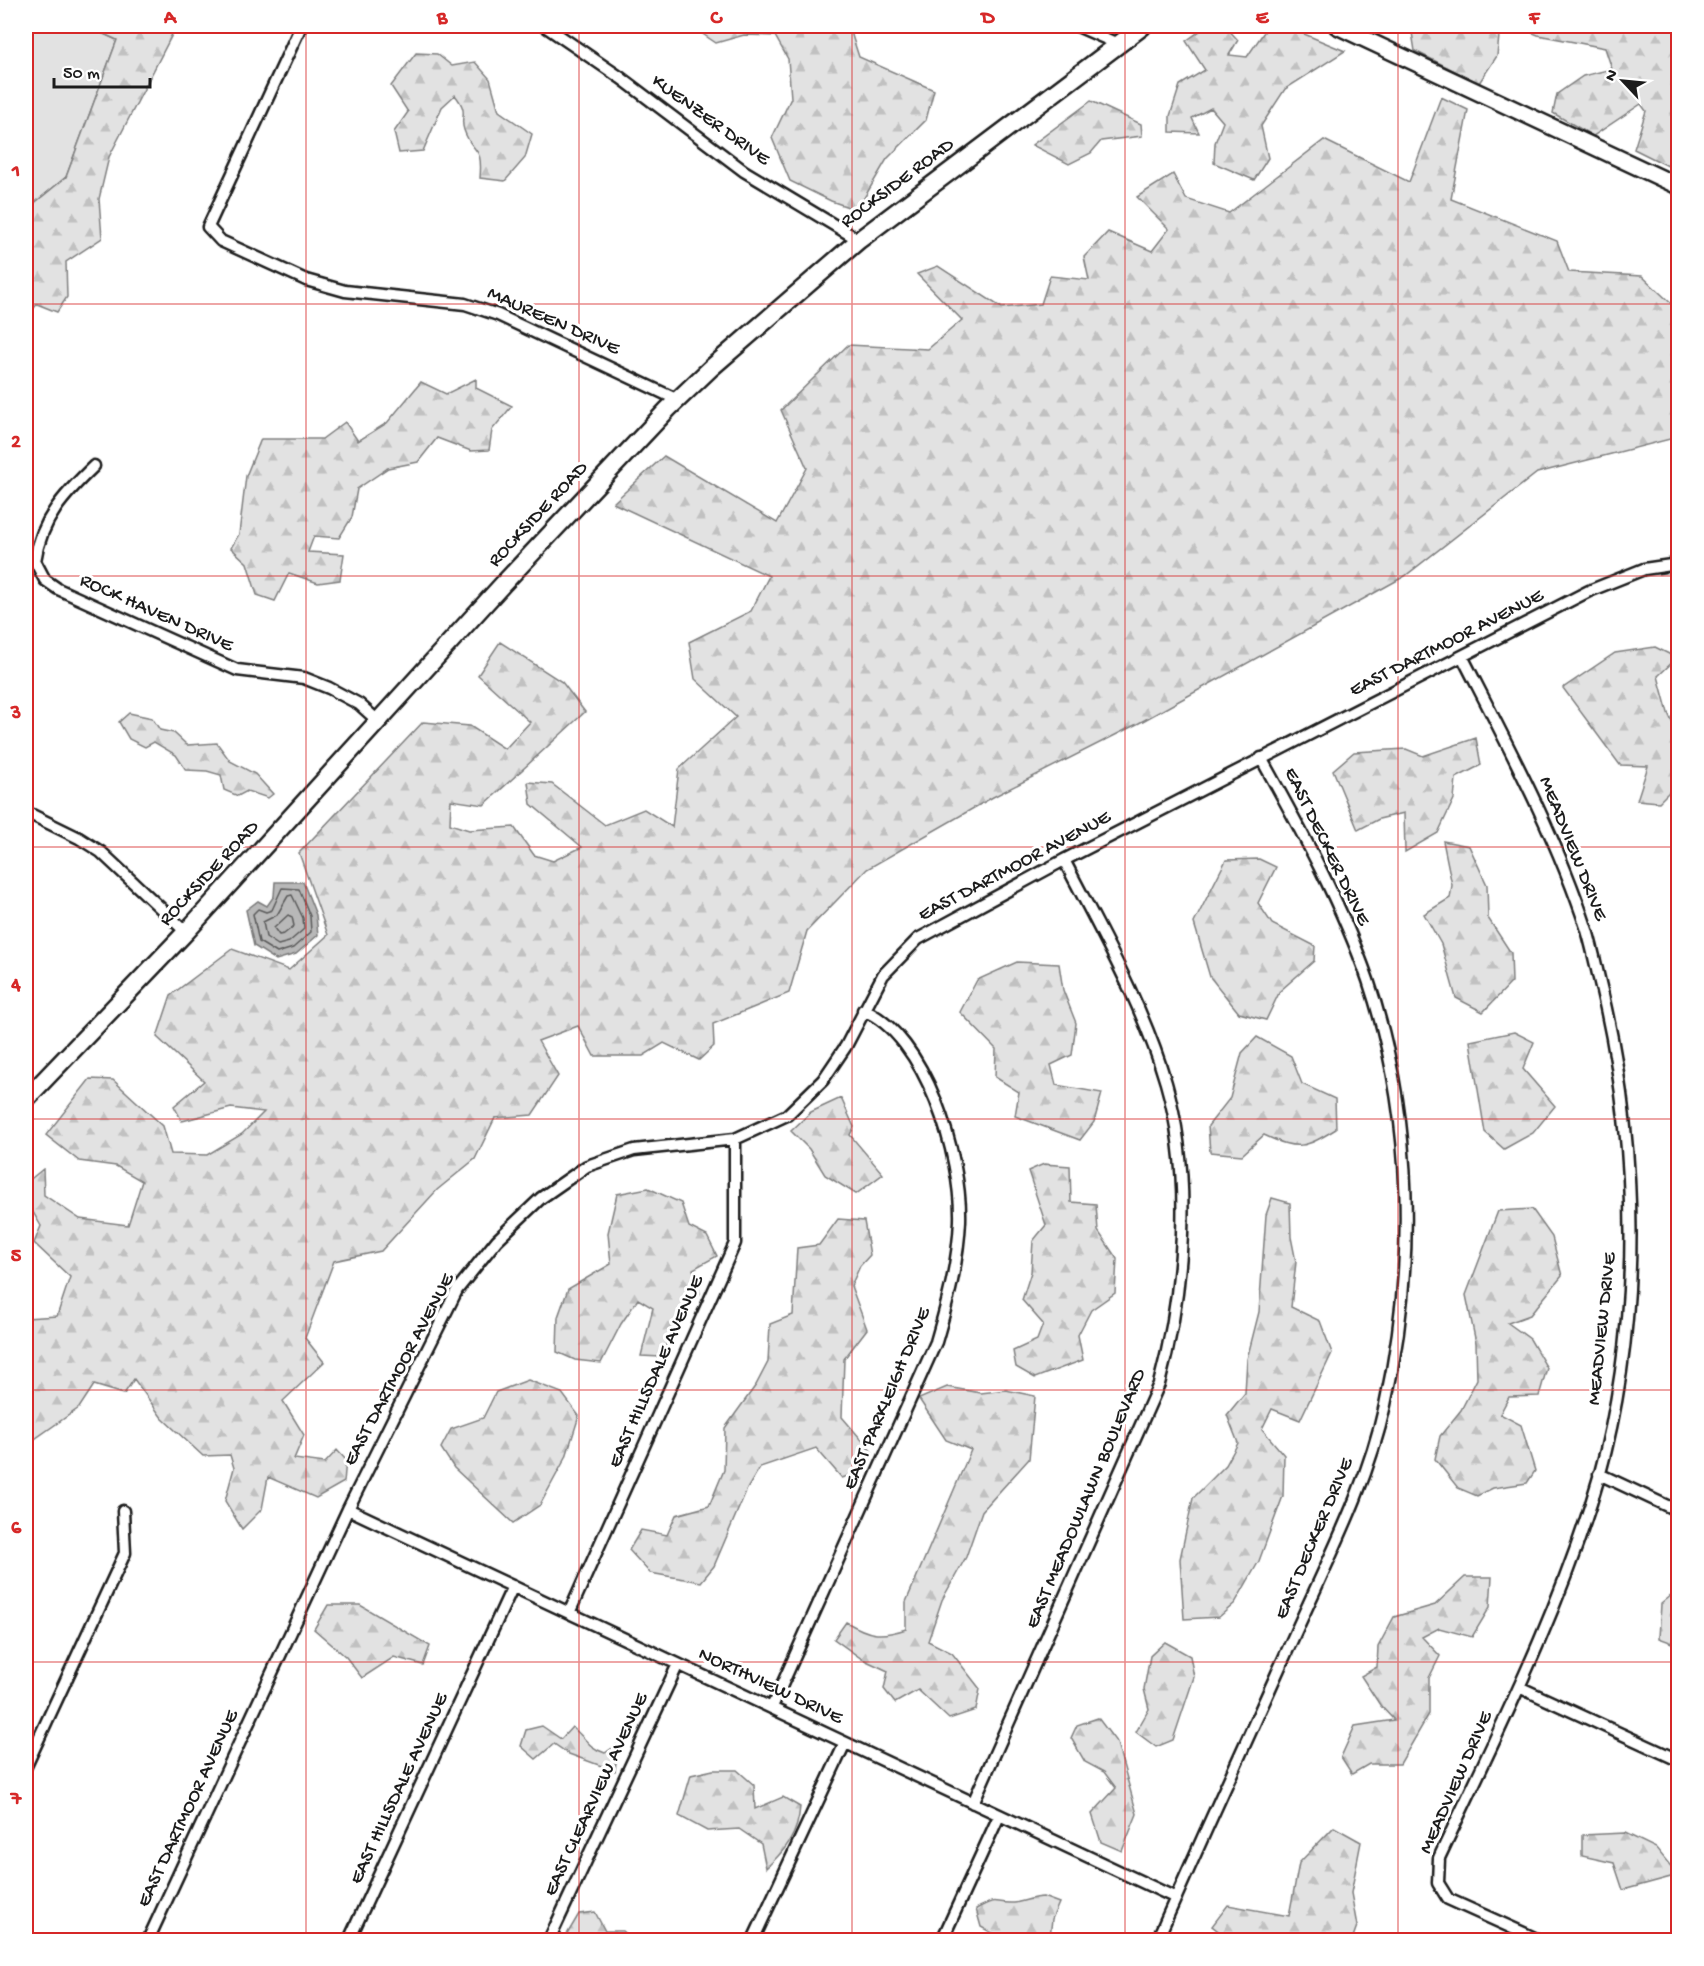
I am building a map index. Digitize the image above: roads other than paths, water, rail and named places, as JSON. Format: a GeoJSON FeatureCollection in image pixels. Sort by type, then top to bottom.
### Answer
{"type":"FeatureCollection","features":[{"type":"Feature","properties":{"kind":"main road","name":"ROCKSIDE ROAD"},"geometry":{"type":"LineString","coordinates":[[26,1099],[186,932],[503,584],[678,400],[859,240],[1143,26]]}},
{"type":"Feature","properties":{"kind":"street","name":"MAUREEN DRIVE"},"geometry":{"type":"LineString","coordinates":[[301,26],[208,227],[221,241],[306,280],[354,293],[432,298],[465,304],[498,315],[678,400]]}},
{"type":"Feature","properties":{"kind":"street","name":"KUENZER DRIVE"},"geometry":{"type":"LineString","coordinates":[[544,26],[621,78],[744,171],[859,240]]}},
{"type":"Feature","properties":{"kind":"street"},"geometry":{"type":"LineString","coordinates":[[1077,26],[1118,44]]}},
{"type":"Feature","properties":{"kind":"street"},"geometry":{"type":"LineString","coordinates":[[1336,26],[1678,186]]}},
{"type":"Feature","properties":{"kind":"street","name":"ROCK HAVEN DRIVE"},"geometry":{"type":"LineString","coordinates":[[94,466],[63,496],[42,534],[35,561],[45,580],[58,589],[237,670],[304,678],[329,688],[359,704],[379,722]]}},
{"type":"Feature","properties":{"kind":"street","name":"EAST DARTMOOR AVENUE"},"geometry":{"type":"LineString","coordinates":[[148,1941],[348,1509],[457,1290],[496,1240],[541,1198],[587,1166],[634,1150],[735,1138],[787,1115],[824,1080],[846,1046],[883,975],[918,939],[1064,860],[1261,758],[1463,658],[1589,591],[1644,568],[1678,564]]}},
{"type":"Feature","properties":{"kind":"street","name":"MEADVIEW DRIVE"},"geometry":{"type":"LineString","coordinates":[[1463,658],[1534,798],[1587,930],[1615,1048],[1627,1161],[1630,1244],[1625,1326],[1617,1396],[1599,1474],[1564,1581],[1519,1687],[1439,1858],[1438,1883],[1448,1899],[1539,1941]]}},
{"type":"Feature","properties":{"kind":"street","name":"EAST DECKER DRIVE"},"geometry":{"type":"LineString","coordinates":[[1157,1941],[1355,1502],[1385,1408],[1401,1317],[1406,1250],[1405,1180],[1401,1127],[1392,1072],[1368,981],[1332,891],[1261,758]]}},
{"type":"Feature","properties":{"kind":"street"},"geometry":{"type":"LineString","coordinates":[[26,812],[79,838],[101,852],[186,932]]}},
{"type":"Feature","properties":{"kind":"street","name":"EAST MEADOWLAWN BOULEVARD"},"geometry":{"type":"LineString","coordinates":[[973,1803],[1144,1423],[1159,1384],[1170,1343],[1182,1259],[1182,1195],[1166,1084],[1145,1022],[1064,860]]}},
{"type":"Feature","properties":{"kind":"street","name":"EAST PARKLEIGH DRIVE"},"geometry":{"type":"LineString","coordinates":[[772,1707],[936,1342],[954,1281],[960,1219],[955,1168],[940,1116],[921,1070],[899,1035],[879,1016],[863,1010]]}},
{"type":"Feature","properties":{"kind":"street","name":"EAST HILLSDALE AVENUE"},"geometry":{"type":"LineString","coordinates":[[570,1611],[735,1244],[735,1138]]}},
{"type":"Feature","properties":{"kind":"street"},"geometry":{"type":"LineString","coordinates":[[1599,1474],[1678,1511]]}},
{"type":"Feature","properties":{"kind":"street","name":"NORTHVIEW DRIVE"},"geometry":{"type":"LineString","coordinates":[[348,1509],[570,1611],[1176,1898]]}},
{"type":"Feature","properties":{"kind":"street"},"geometry":{"type":"LineString","coordinates":[[26,1766],[125,1553],[123,1511]]}},
{"type":"Feature","properties":{"kind":"street","name":"EAST HILLSDALE AVENUE"},"geometry":{"type":"LineString","coordinates":[[349,1941],[513,1586]]}},
{"type":"Feature","properties":{"kind":"street","name":"EAST CLEARVIEW AVENUE"},"geometry":{"type":"LineString","coordinates":[[549,1941],[678,1664]]}},
{"type":"Feature","properties":{"kind":"street"},"geometry":{"type":"LineString","coordinates":[[1519,1687],[1678,1760]]}},
{"type":"Feature","properties":{"kind":"street"},"geometry":{"type":"LineString","coordinates":[[753,1941],[845,1743]]}},
{"type":"Feature","properties":{"kind":"street"},"geometry":{"type":"LineString","coordinates":[[942,1941],[999,1816]]}},
{"type":"Feature","properties":{"kind":"water"},"geometry":{"type":"Polygon","coordinates":[[[275,882],[303,882],[316,915],[318,935],[296,954],[276,960],[254,946],[246,910],[258,901],[267,906],[274,896],[275,882]]]}}]}
